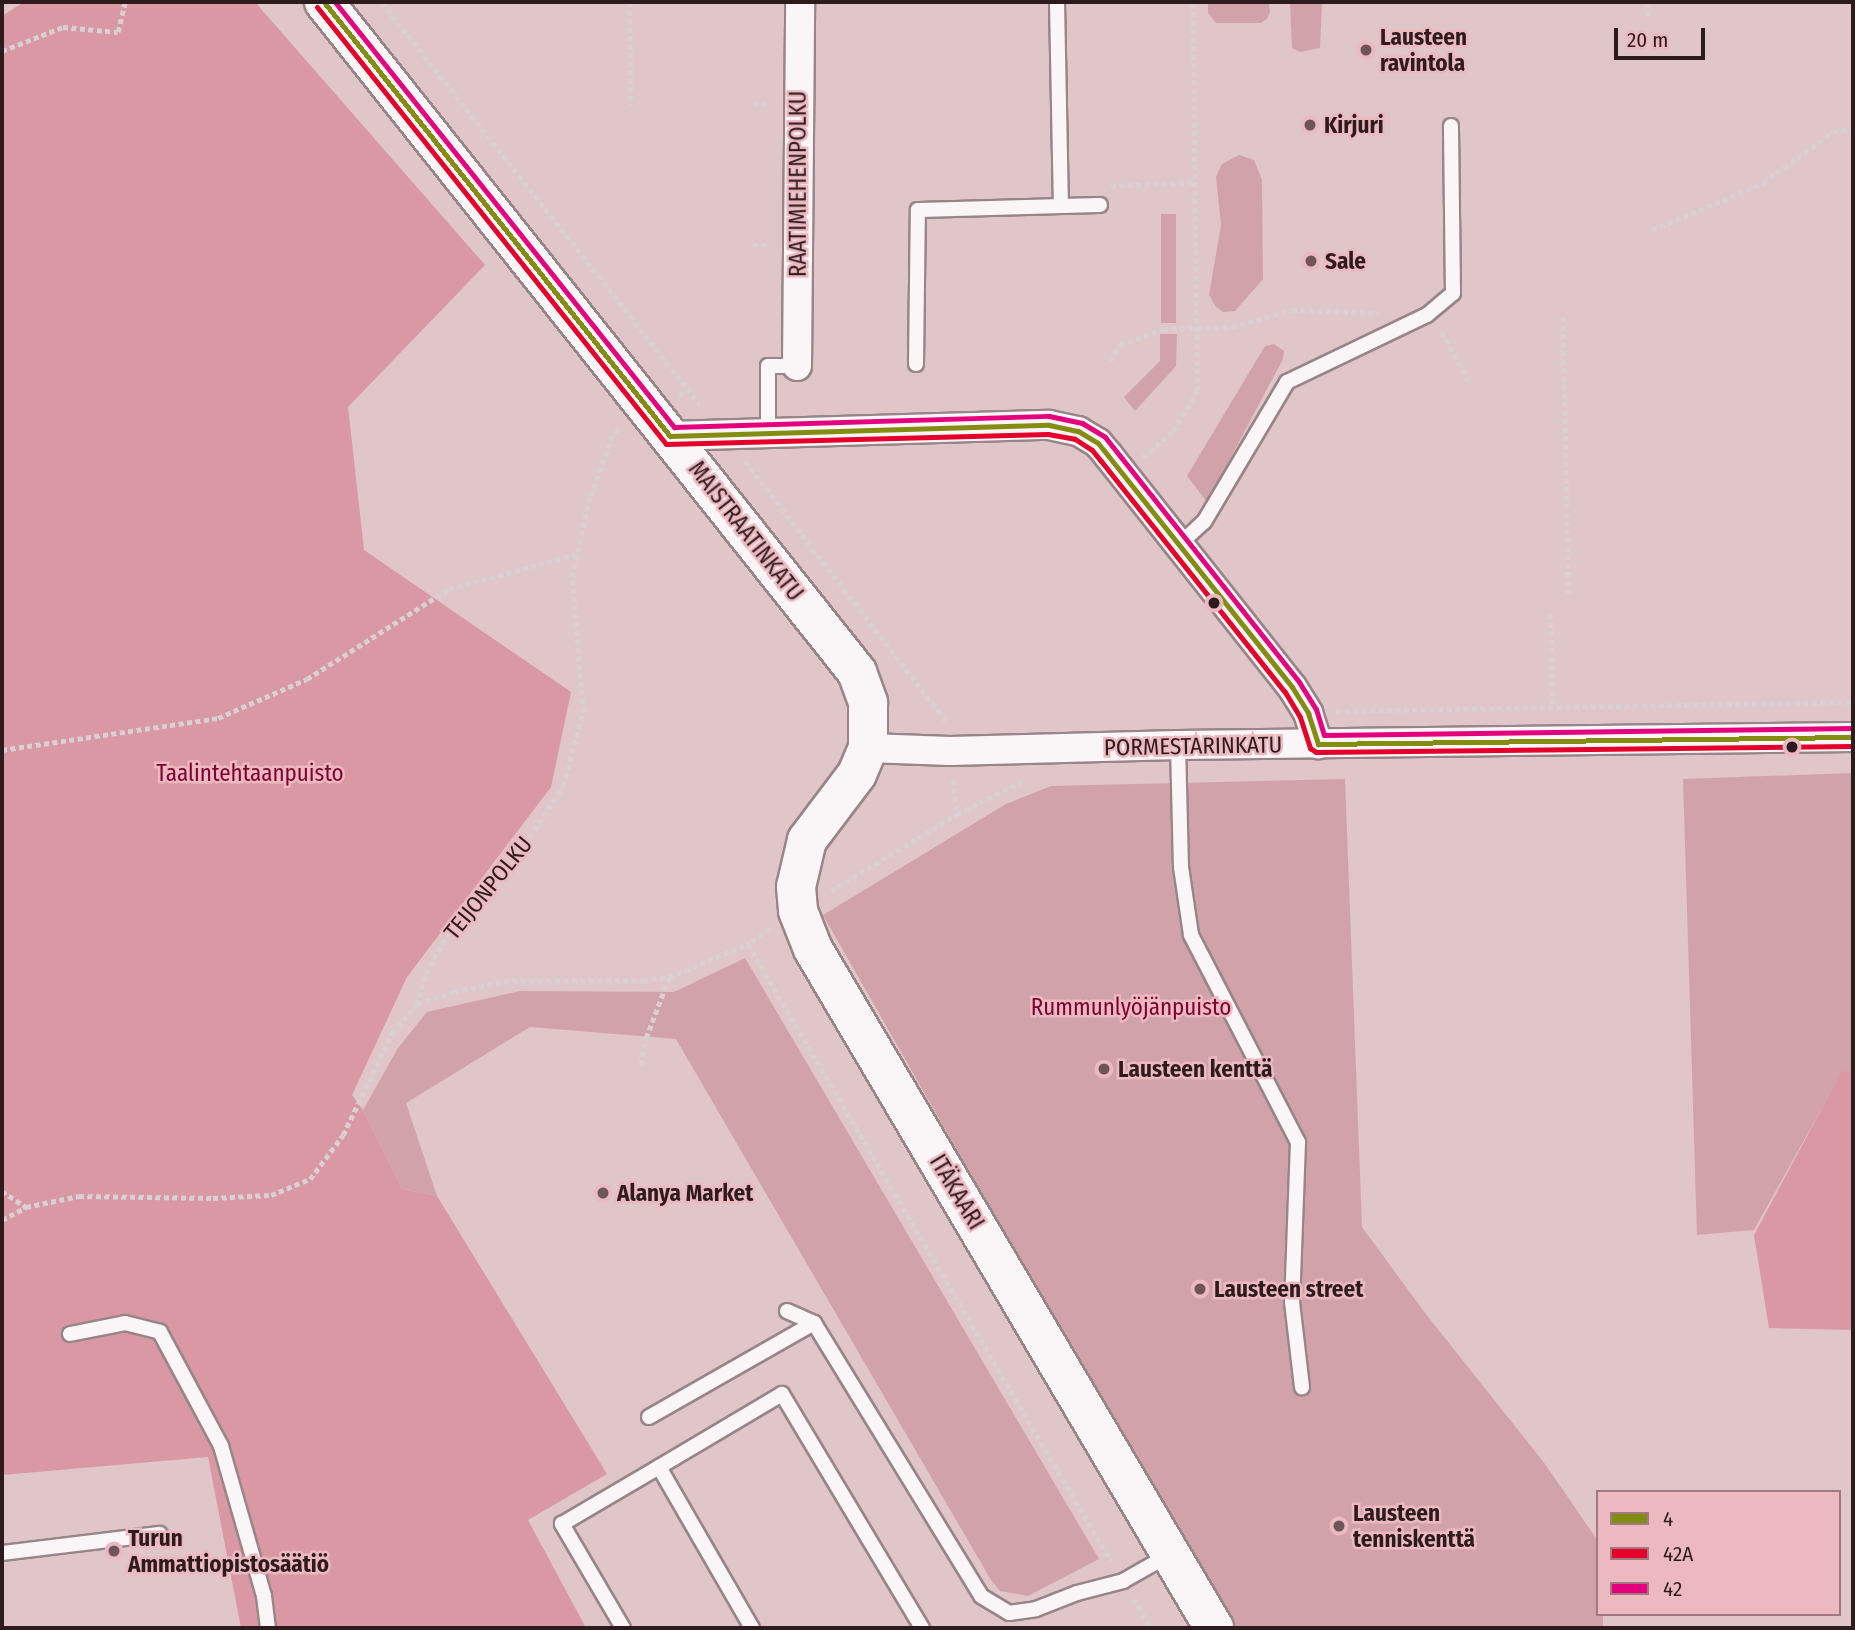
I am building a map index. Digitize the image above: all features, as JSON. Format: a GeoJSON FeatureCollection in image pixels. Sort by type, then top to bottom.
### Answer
{"type":"FeatureCollection","features":[{"type":"Feature","properties":{"kind":"street","name":"MAISTRAATINKATU"},"geometry":{"type":"LineString","coordinates":[[324,2],[857,672],[868,703],[868,748]]}},
{"type":"Feature","properties":{"kind":"street","name":"RAATIMIEHENPOLKU"},"geometry":{"type":"LineString","coordinates":[[797,366],[800,2]]}},
{"type":"Feature","properties":{"kind":"street"},"geometry":{"type":"LineString","coordinates":[[660,423],[722,432],[1049,425],[1077,430],[1098,443],[1125,475],[1292,687],[1308,713],[1318,744]]}},
{"type":"Feature","properties":{"kind":"street","name":"PORMESTARINKATU"},"geometry":{"type":"LineString","coordinates":[[868,748],[950,751],[1178,745],[1853,737]]}},
{"type":"Feature","properties":{"kind":"street","name":"ITÄKAARI"},"geometry":{"type":"LineString","coordinates":[[868,748],[857,774],[807,840],[796,887],[798,911],[813,948],[1214,1628]]}},
{"type":"Feature","properties":{"kind":"lane"},"geometry":{"type":"LineString","coordinates":[[1057,2],[1061,206]]}},
{"type":"Feature","properties":{"kind":"lane"},"geometry":{"type":"LineString","coordinates":[[1180,544],[1205,522],[1287,382],[1427,314],[1453,293],[1451,126]]}},
{"type":"Feature","properties":{"kind":"lane"},"geometry":{"type":"LineString","coordinates":[[915,364],[918,209],[1100,205]]}},
{"type":"Feature","properties":{"kind":"lane"},"geometry":{"type":"LineString","coordinates":[[768,431],[768,366],[797,366]]}},
{"type":"Feature","properties":{"kind":"lane"},"geometry":{"type":"LineString","coordinates":[[1178,745],[1181,867],[1191,935],[1298,1142],[1292,1302],[1302,1387]]}},
{"type":"Feature","properties":{"kind":"lane"},"geometry":{"type":"LineString","coordinates":[[787,1311],[814,1323],[981,1595],[1009,1613],[1036,1609],[1077,1593],[1123,1581],[1170,1554]]}},
{"type":"Feature","properties":{"kind":"lane"},"geometry":{"type":"LineString","coordinates":[[70,1334],[125,1323],[160,1332],[221,1446],[264,1596],[268,1628]]}},
{"type":"Feature","properties":{"kind":"lane"},"geometry":{"type":"LineString","coordinates":[[649,1417],[814,1323]]}},
{"type":"Feature","properties":{"kind":"lane"},"geometry":{"type":"LineString","coordinates":[[623,1628],[562,1524],[782,1394],[922,1628]]}},
{"type":"Feature","properties":{"kind":"lane"},"geometry":{"type":"LineString","coordinates":[[659,1467],[752,1628]]}},
{"type":"Feature","properties":{"kind":"lane"},"geometry":{"type":"LineString","coordinates":[[2,1553],[160,1534]]}},
{"type":"Feature","properties":{"kind":"path"},"geometry":{"type":"LineString","coordinates":[[2,51],[62,27],[118,32],[125,2]]}},
{"type":"Feature","properties":{"kind":"path"},"geometry":{"type":"LineString","coordinates":[[382,2],[946,719]]}},
{"type":"Feature","properties":{"kind":"path"},"geometry":{"type":"LineString","coordinates":[[630,2],[631,104]]}},
{"type":"Feature","properties":{"kind":"path"},"geometry":{"type":"LineString","coordinates":[[1647,2],[1649,18]]}},
{"type":"Feature","properties":{"kind":"path"},"geometry":{"type":"LineString","coordinates":[[1125,475],[1160,440],[1173,431],[1197,391],[1193,5]]}},
{"type":"Feature","properties":{"kind":"path"},"geometry":{"type":"LineString","coordinates":[[1652,230],[1753,188],[1833,132],[1853,129]]}},
{"type":"Feature","properties":{"kind":"path"},"geometry":{"type":"LineString","coordinates":[[1100,205],[1099,186],[1194,181]]}},
{"type":"Feature","properties":{"kind":"path"},"geometry":{"type":"LineString","coordinates":[[1110,361],[1120,345],[1152,331],[1232,327],[1292,310],[1427,314],[1436,321],[1470,384]]}},
{"type":"Feature","properties":{"kind":"path"},"geometry":{"type":"LineString","coordinates":[[1563,317],[1569,597]]}},
{"type":"Feature","properties":{"kind":"path","name":"TEIJONPOLKU"},"geometry":{"type":"LineString","coordinates":[[2,1220],[26,1207],[79,1196],[201,1199],[271,1195],[310,1179],[343,1135],[392,1033],[416,1005],[425,974],[447,934],[511,866],[563,786],[583,712],[572,577],[590,496],[614,432],[660,423],[688,391]]}},
{"type":"Feature","properties":{"kind":"path"},"geometry":{"type":"LineString","coordinates":[[2,750],[218,718],[307,679],[449,589],[577,554]]}},
{"type":"Feature","properties":{"kind":"path"},"geometry":{"type":"LineString","coordinates":[[1551,614],[1553,706]]}},
{"type":"Feature","properties":{"kind":"path"},"geometry":{"type":"LineString","coordinates":[[1355,709],[1853,702]]}},
{"type":"Feature","properties":{"kind":"path"},"geometry":{"type":"LineString","coordinates":[[821,897],[957,814],[1028,778]]}},
{"type":"Feature","properties":{"kind":"path"},"geometry":{"type":"LineString","coordinates":[[416,1005],[454,992],[504,981],[643,980],[669,977],[748,944],[778,923]]}},
{"type":"Feature","properties":{"kind":"path"},"geometry":{"type":"LineString","coordinates":[[748,944],[1150,1628]]}},
{"type":"Feature","properties":{"kind":"path"},"geometry":{"type":"LineString","coordinates":[[641,1065],[646,1038],[669,977]]}},
{"type":"Feature","properties":{"kind":"path"},"geometry":{"type":"LineString","coordinates":[[2,1191],[26,1207]]}},
{"type":"Feature","properties":{"kind":"green space","name":"Taalintehtaanpuisto"},"geometry":{"type":"Polygon","coordinates":[[[24,2],[255,2],[485,265],[348,407],[364,550],[571,692],[551,787],[407,977],[352,1095],[363,1110],[402,1189],[437,1196],[607,1474],[528,1520],[586,1628],[241,1628],[208,1457],[2,1475],[2,16],[24,2]]]}},
{"type":"Feature","properties":{"kind":"green space"},"geometry":{"type":"Polygon","coordinates":[[[1208,2],[1269,2],[1270,12],[1267,19],[1261,23],[1216,23],[1208,13],[1208,2]]]}},
{"type":"Feature","properties":{"kind":"green space"},"geometry":{"type":"Polygon","coordinates":[[[1290,2],[1322,2],[1320,48],[1300,52],[1292,48],[1290,2]]]}},
{"type":"Feature","properties":{"kind":"green space"},"geometry":{"type":"Polygon","coordinates":[[[1239,155],[1254,160],[1262,180],[1263,279],[1235,311],[1223,312],[1216,307],[1209,295],[1221,225],[1216,177],[1222,164],[1239,155]]]}},
{"type":"Feature","properties":{"kind":"green space"},"geometry":{"type":"Polygon","coordinates":[[[1161,214],[1176,214],[1176,323],[1161,323],[1161,214]]]}},
{"type":"Feature","properties":{"kind":"green space"},"geometry":{"type":"Polygon","coordinates":[[[1160,334],[1177,334],[1176,366],[1135,411],[1124,397],[1160,361],[1160,334]]]}},
{"type":"Feature","properties":{"kind":"green space"},"geometry":{"type":"Polygon","coordinates":[[[1274,344],[1284,351],[1283,359],[1207,502],[1187,476],[1265,346],[1274,344]]]}},
{"type":"Feature","properties":{"kind":"green space"},"geometry":{"type":"Polygon","coordinates":[[[1853,773],[1853,1072],[1842,1072],[1754,1230],[1697,1235],[1683,779],[1853,773]]]}},
{"type":"Feature","properties":{"kind":"green space","name":"Rummunlyöjänpuisto"},"geometry":{"type":"Polygon","coordinates":[[[1345,779],[1362,1227],[1425,1313],[1545,1464],[1596,1538],[1596,1616],[1603,1616],[1603,1628],[1234,1628],[1149,1487],[823,915],[1006,804],[1051,786],[1345,779]]]}},
{"type":"Feature","properties":{"kind":"green space"},"geometry":{"type":"Polygon","coordinates":[[[745,958],[1099,1559],[1028,1596],[1000,1591],[991,1580],[676,1039],[530,1027],[406,1103],[437,1196],[402,1189],[363,1110],[398,1048],[427,1012],[520,991],[674,992],[745,958]]]}},
{"type":"Feature","properties":{"kind":"green space"},"geometry":{"type":"Polygon","coordinates":[[[1842,1071],[1853,1072],[1853,1330],[1769,1328],[1754,1235],[1842,1071]]]}},
{"type":"Feature","properties":{"kind":"transit line","name":"4"},"geometry":{"type":"LineString","coordinates":[[324,2],[670,436]]}},
{"type":"Feature","properties":{"kind":"transit line","name":"42"},"geometry":{"type":"LineString","coordinates":[[335,2],[674,427],[1049,416],[1082,423],[1105,437],[1299,682],[1316,709],[1324,735],[1853,728]]}},
{"type":"Feature","properties":{"kind":"transit line","name":"42A"},"geometry":{"type":"LineString","coordinates":[[317,7],[666,444],[1048,434],[1075,439],[1092,450],[1285,692],[1300,717],[1310,748],[1316,752],[1853,746]]}},
{"type":"Feature","properties":{"kind":"transit line","name":"4"},"geometry":{"type":"LineString","coordinates":[[670,436],[1049,425],[1078,431],[1098,443],[1292,687],[1308,713],[1318,744]]}},
{"type":"Feature","properties":{"kind":"transit line","name":"4"},"geometry":{"type":"LineString","coordinates":[[1318,744],[1853,737]]}},
{"type":"Feature","properties":{"kind":"place","name":"Lausteen ravintola"},"geometry":{"type":"Point","coordinates":[1366,50]}},
{"type":"Feature","properties":{"kind":"place","name":"Kirjuri"},"geometry":{"type":"Point","coordinates":[1310,125]}},
{"type":"Feature","properties":{"kind":"place","name":"Sale"},"geometry":{"type":"Point","coordinates":[1311,261]}},
{"type":"Feature","properties":{"kind":"place","name":"Lausteen kenttä"},"geometry":{"type":"Point","coordinates":[1104,1069]}},
{"type":"Feature","properties":{"kind":"place","name":"Alanya Market"},"geometry":{"type":"Point","coordinates":[603,1193]}},
{"type":"Feature","properties":{"kind":"place","name":"Lausteen street"},"geometry":{"type":"Point","coordinates":[1200,1289]}},
{"type":"Feature","properties":{"kind":"place","name":"Lausteen tenniskenttä"},"geometry":{"type":"Point","coordinates":[1339,1526]}},
{"type":"Feature","properties":{"kind":"place","name":"Turun Ammattiopistosäätiö"},"geometry":{"type":"Point","coordinates":[114,1551]}}]}
